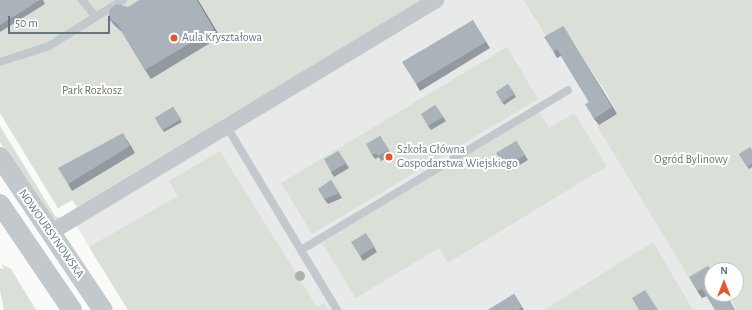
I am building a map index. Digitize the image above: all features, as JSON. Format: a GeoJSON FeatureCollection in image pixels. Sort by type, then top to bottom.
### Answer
{"type":"FeatureCollection","features":[{"type":"Feature","properties":{"kind":"street"},"geometry":{"type":"LineString","coordinates":[[50,233],[436,0]]}},
{"type":"Feature","properties":{"kind":"street","name":"NOWOURSYNOWSKA"},"geometry":{"type":"LineString","coordinates":[[0,157],[103,310]]}},
{"type":"Feature","properties":{"kind":"street","name":"NOWOURSYNOWSKA"},"geometry":{"type":"LineString","coordinates":[[0,204],[72,310]]}},
{"type":"Feature","properties":{"kind":"lane"},"geometry":{"type":"LineString","coordinates":[[82,0],[96,17]]}},
{"type":"Feature","properties":{"kind":"lane"},"geometry":{"type":"LineString","coordinates":[[0,62],[49,46],[123,0]]}},
{"type":"Feature","properties":{"kind":"lane"},"geometry":{"type":"LineString","coordinates":[[301,250],[568,90]]}},
{"type":"Feature","properties":{"kind":"lane"},"geometry":{"type":"LineString","coordinates":[[227,126],[337,310]]}},
{"type":"Feature","properties":{"kind":"shaded area","name":"Szkoła Główna Gospodarstwa Wiejskiego"},"geometry":{"type":"Polygon","coordinates":[[[0,0],[523,0],[548,41],[615,0],[686,0],[742,262],[704,262],[704,302],[744,302],[744,272],[752,310],[128,310],[75,224],[84,218],[77,207],[72,200],[58,208],[0,113],[0,0]]]}},
{"type":"Feature","properties":{"kind":"green space","name":"Park Rozkosz"},"geometry":{"type":"Polygon","coordinates":[[[0,0],[421,0],[77,207],[72,200],[58,208],[0,113],[0,0]]]}},
{"type":"Feature","properties":{"kind":"green space","name":"Ogród Bylinowy"},"geometry":{"type":"Polygon","coordinates":[[[523,0],[752,0],[752,310],[738,310],[733,302],[744,302],[744,262],[704,262],[704,276],[693,284],[597,126],[617,114],[611,100],[567,33],[548,40],[523,0]]]}},
{"type":"Feature","properties":{"kind":"green space"},"geometry":{"type":"Polygon","coordinates":[[[507,47],[538,99],[312,234],[281,183],[507,47]]]}},
{"type":"Feature","properties":{"kind":"green space"},"geometry":{"type":"Polygon","coordinates":[[[539,111],[549,128],[574,113],[607,166],[448,263],[439,248],[356,298],[322,243],[539,111]]]}},
{"type":"Feature","properties":{"kind":"green space"},"geometry":{"type":"Polygon","coordinates":[[[0,126],[55,216],[62,219],[54,221],[43,212],[0,142],[0,126]]]}},
{"type":"Feature","properties":{"kind":"green space"},"geometry":{"type":"Polygon","coordinates":[[[220,151],[317,307],[324,303],[329,310],[128,310],[89,247],[178,196],[169,181],[220,151]]]}},
{"type":"Feature","properties":{"kind":"green space"},"geometry":{"type":"Polygon","coordinates":[[[653,242],[693,310],[544,310],[653,242]]]}},
{"type":"Feature","properties":{"kind":"green space"},"geometry":{"type":"Polygon","coordinates":[[[1,264],[11,269],[36,310],[4,310],[0,291],[0,268],[4,269],[1,264]]]}},
{"type":"Feature","properties":{"kind":"building"},"geometry":{"type":"Polygon","coordinates":[[[0,0],[40,0],[0,25],[0,0]]]}},
{"type":"Feature","properties":{"kind":"building","name":"Aula Kryształowa"},"geometry":{"type":"Polygon","coordinates":[[[139,0],[197,0],[214,29],[145,70],[118,25],[108,17],[110,9],[117,4],[128,7],[139,0]]]}},
{"type":"Feature","properties":{"kind":"building"},"geometry":{"type":"Polygon","coordinates":[[[473,20],[486,42],[416,84],[402,62],[473,20]]]}},
{"type":"Feature","properties":{"kind":"building"},"geometry":{"type":"Polygon","coordinates":[[[563,26],[612,107],[594,119],[585,104],[589,102],[557,49],[553,51],[544,37],[563,26]]]}},
{"type":"Feature","properties":{"kind":"building"},"geometry":{"type":"Polygon","coordinates":[[[508,84],[515,94],[502,102],[496,92],[508,84]]]}},
{"type":"Feature","properties":{"kind":"building"},"geometry":{"type":"Polygon","coordinates":[[[435,105],[443,117],[428,126],[421,114],[435,105]]]}},
{"type":"Feature","properties":{"kind":"building"},"geometry":{"type":"Polygon","coordinates":[[[173,107],[181,119],[162,130],[155,118],[173,107]]]}},
{"type":"Feature","properties":{"kind":"building"},"geometry":{"type":"Polygon","coordinates":[[[123,133],[130,146],[68,184],[58,168],[123,133]]]}},
{"type":"Feature","properties":{"kind":"building"},"geometry":{"type":"Polygon","coordinates":[[[380,136],[389,150],[378,156],[376,153],[372,155],[366,144],[380,136]]]}},
{"type":"Feature","properties":{"kind":"building"},"geometry":{"type":"Polygon","coordinates":[[[516,141],[525,155],[505,167],[496,153],[516,141]]]}},
{"type":"Feature","properties":{"kind":"building"},"geometry":{"type":"Polygon","coordinates":[[[750,147],[752,150],[752,164],[747,167],[739,154],[750,147]]]}},
{"type":"Feature","properties":{"kind":"building"},"geometry":{"type":"Polygon","coordinates":[[[338,151],[346,163],[331,172],[324,159],[338,151]]]}},
{"type":"Feature","properties":{"kind":"building"},"geometry":{"type":"Polygon","coordinates":[[[331,180],[339,193],[324,199],[318,189],[331,180]]]}},
{"type":"Feature","properties":{"kind":"building"},"geometry":{"type":"Polygon","coordinates":[[[366,233],[374,247],[360,256],[351,242],[366,233]]]}},
{"type":"Feature","properties":{"kind":"building"},"geometry":{"type":"Polygon","coordinates":[[[704,268],[704,292],[702,289],[697,291],[689,277],[704,268]]]}},
{"type":"Feature","properties":{"kind":"building"},"geometry":{"type":"Polygon","coordinates":[[[645,290],[658,310],[639,310],[632,298],[645,290]]]}},
{"type":"Feature","properties":{"kind":"building"},"geometry":{"type":"Polygon","coordinates":[[[514,294],[522,307],[518,310],[488,310],[514,294]]]}},
{"type":"Feature","properties":{"kind":"building"},"geometry":{"type":"Polygon","coordinates":[[[710,302],[730,302],[735,310],[715,310],[710,302]]]}},
{"type":"Feature","properties":{"kind":"place","name":"Aula Kryształowa"},"geometry":{"type":"Point","coordinates":[174,38]}},
{"type":"Feature","properties":{"kind":"place","name":"Szkoła Główna Gospodarstwa Wiejskiego"},"geometry":{"type":"Point","coordinates":[389,157]}}]}
